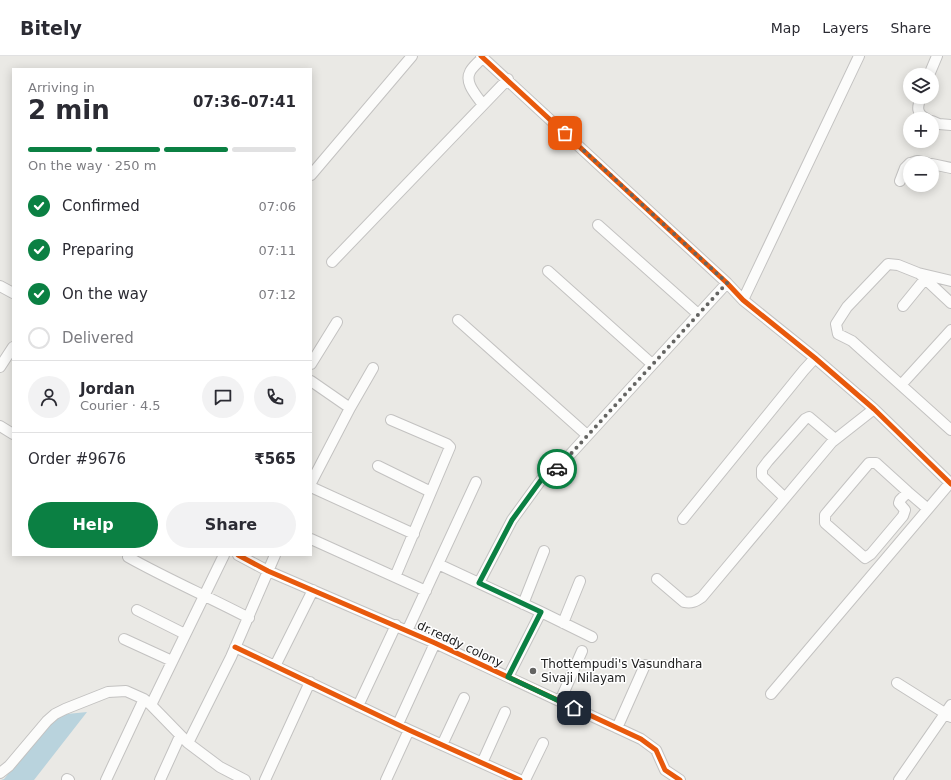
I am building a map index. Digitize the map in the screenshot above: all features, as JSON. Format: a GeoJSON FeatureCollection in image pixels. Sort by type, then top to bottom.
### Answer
{"type":"FeatureCollection","features":[{"type":"Feature","properties":{"kind":"street"},"geometry":{"type":"LineString","coordinates":[[312,174],[412,56]]}},
{"type":"Feature","properties":{"kind":"street"},"geometry":{"type":"LineString","coordinates":[[743,300],[859,56]]}},
{"type":"Feature","properties":{"kind":"street"},"geometry":{"type":"LineString","coordinates":[[932,68],[937,56]]}},
{"type":"Feature","properties":{"kind":"street"},"geometry":{"type":"LineString","coordinates":[[483,105],[472,89],[469,81],[469,73],[482,57],[508,79],[727,283],[743,300],[816,358],[874,409],[951,484],[771,694]]}},
{"type":"Feature","properties":{"kind":"street"},"geometry":{"type":"LineString","coordinates":[[332,262],[508,79]]}},
{"type":"Feature","properties":{"kind":"street"},"geometry":{"type":"LineString","coordinates":[[939,124],[951,125]]}},
{"type":"Feature","properties":{"kind":"street"},"geometry":{"type":"LineString","coordinates":[[939,165],[951,168]]}},
{"type":"Feature","properties":{"kind":"street"},"geometry":{"type":"LineString","coordinates":[[900,181],[903,173]]}},
{"type":"Feature","properties":{"kind":"street"},"geometry":{"type":"LineString","coordinates":[[598,225],[698,314]]}},
{"type":"Feature","properties":{"kind":"street"},"geometry":{"type":"LineString","coordinates":[[951,281],[921,276],[898,265],[888,264],[847,307],[836,324],[838,334],[852,341],[951,430]]}},
{"type":"Feature","properties":{"kind":"street"},"geometry":{"type":"LineString","coordinates":[[548,271],[652,364]]}},
{"type":"Feature","properties":{"kind":"street"},"geometry":{"type":"LineString","coordinates":[[921,276],[951,303]]}},
{"type":"Feature","properties":{"kind":"street"},"geometry":{"type":"LineString","coordinates":[[903,306],[921,276]]}},
{"type":"Feature","properties":{"kind":"street"},"geometry":{"type":"LineString","coordinates":[[479,583],[512,520],[544,476],[555,471],[586,435],[727,283]]}},
{"type":"Feature","properties":{"kind":"street"},"geometry":{"type":"LineString","coordinates":[[0,286],[12,292]]}},
{"type":"Feature","properties":{"kind":"street"},"geometry":{"type":"LineString","coordinates":[[458,320],[586,435]]}},
{"type":"Feature","properties":{"kind":"street"},"geometry":{"type":"LineString","coordinates":[[312,362],[337,322]]}},
{"type":"Feature","properties":{"kind":"street"},"geometry":{"type":"LineString","coordinates":[[901,385],[951,330]]}},
{"type":"Feature","properties":{"kind":"street"},"geometry":{"type":"LineString","coordinates":[[0,367],[12,349]]}},
{"type":"Feature","properties":{"kind":"street"},"geometry":{"type":"LineString","coordinates":[[683,519],[804,370],[816,358]]}},
{"type":"Feature","properties":{"kind":"street"},"geometry":{"type":"LineString","coordinates":[[312,481],[350,408],[373,368]]}},
{"type":"Feature","properties":{"kind":"street"},"geometry":{"type":"LineString","coordinates":[[312,382],[350,408]]}},
{"type":"Feature","properties":{"kind":"street"},"geometry":{"type":"LineString","coordinates":[[657,579],[684,602],[689,603],[698,600],[706,593],[835,439],[874,409]]}},
{"type":"Feature","properties":{"kind":"street"},"geometry":{"type":"LineString","coordinates":[[785,498],[762,476],[762,468],[804,419],[809,417],[835,439]]}},
{"type":"Feature","properties":{"kind":"street"},"geometry":{"type":"LineString","coordinates":[[390,420],[447,444],[450,447],[395,577]]}},
{"type":"Feature","properties":{"kind":"street"},"geometry":{"type":"LineString","coordinates":[[0,426],[12,433]]}},
{"type":"Feature","properties":{"kind":"street"},"geometry":{"type":"LineString","coordinates":[[908,492],[900,500],[900,503],[905,510],[903,516],[868,557],[865,558],[862,556],[825,523],[825,515],[869,463],[876,463],[928,509]]}},
{"type":"Feature","properties":{"kind":"street"},"geometry":{"type":"LineString","coordinates":[[378,466],[431,492]]}},
{"type":"Feature","properties":{"kind":"street"},"geometry":{"type":"LineString","coordinates":[[407,631],[476,482]]}},
{"type":"Feature","properties":{"kind":"street"},"geometry":{"type":"LineString","coordinates":[[312,487],[414,534]]}},
{"type":"Feature","properties":{"kind":"street"},"geometry":{"type":"LineString","coordinates":[[312,539],[426,592]]}},
{"type":"Feature","properties":{"kind":"street"},"geometry":{"type":"LineString","coordinates":[[523,604],[544,552]]}},
{"type":"Feature","properties":{"kind":"street"},"geometry":{"type":"LineString","coordinates":[[106,780],[172,661],[224,556]]}},
{"type":"Feature","properties":{"kind":"street","name":"dr.reddy colony"},"geometry":{"type":"LineString","coordinates":[[240,556],[313,590],[396,625],[640,739],[656,750],[664,770],[680,780]]}},
{"type":"Feature","properties":{"kind":"street"},"geometry":{"type":"LineString","coordinates":[[160,780],[184,740],[235,647],[275,556]]}},
{"type":"Feature","properties":{"kind":"street"},"geometry":{"type":"LineString","coordinates":[[128,557],[159,574],[249,618]]}},
{"type":"Feature","properties":{"kind":"street"},"geometry":{"type":"LineString","coordinates":[[438,564],[592,637]]}},
{"type":"Feature","properties":{"kind":"street"},"geometry":{"type":"LineString","coordinates":[[562,623],[580,581]]}},
{"type":"Feature","properties":{"kind":"street"},"geometry":{"type":"LineString","coordinates":[[275,666],[313,590]]}},
{"type":"Feature","properties":{"kind":"street"},"geometry":{"type":"LineString","coordinates":[[137,610],[186,634]]}},
{"type":"Feature","properties":{"kind":"street"},"geometry":{"type":"LineString","coordinates":[[508,677],[541,612]]}},
{"type":"Feature","properties":{"kind":"street"},"geometry":{"type":"LineString","coordinates":[[358,706],[396,625]]}},
{"type":"Feature","properties":{"kind":"street"},"geometry":{"type":"LineString","coordinates":[[124,639],[172,661]]}},
{"type":"Feature","properties":{"kind":"street"},"geometry":{"type":"LineString","coordinates":[[398,724],[435,643]]}},
{"type":"Feature","properties":{"kind":"street"},"geometry":{"type":"LineString","coordinates":[[235,647],[409,730],[520,780]]}},
{"type":"Feature","properties":{"kind":"street"},"geometry":{"type":"LineString","coordinates":[[560,701],[582,651]]}},
{"type":"Feature","properties":{"kind":"street"},"geometry":{"type":"LineString","coordinates":[[617,728],[645,665]]}},
{"type":"Feature","properties":{"kind":"street"},"geometry":{"type":"LineString","coordinates":[[266,780],[310,682]]}},
{"type":"Feature","properties":{"kind":"street"},"geometry":{"type":"LineString","coordinates":[[897,683],[949,712],[899,780]]}},
{"type":"Feature","properties":{"kind":"street"},"geometry":{"type":"LineString","coordinates":[[0,773],[9,766],[47,721],[55,714],[108,692],[126,691],[148,702],[184,740],[220,767],[245,780]]}},
{"type":"Feature","properties":{"kind":"street"},"geometry":{"type":"LineString","coordinates":[[442,745],[464,698]]}},
{"type":"Feature","properties":{"kind":"street"},"geometry":{"type":"LineString","coordinates":[[482,763],[505,712]]}},
{"type":"Feature","properties":{"kind":"street"},"geometry":{"type":"LineString","coordinates":[[386,780],[409,730]]}},
{"type":"Feature","properties":{"kind":"street"},"geometry":{"type":"LineString","coordinates":[[524,780],[542,742]]}},
{"type":"Feature","properties":{"kind":"water"},"geometry":{"type":"Polygon","coordinates":[[[87,712],[34,780],[1,780],[4,779],[57,715],[87,712]]]}},
{"type":"Feature","properties":{"kind":"cycle path"},"geometry":{"type":"LineString","coordinates":[[481,56],[727,283],[743,300],[815,358],[874,409],[951,484]]}},
{"type":"Feature","properties":{"kind":"cycle path"},"geometry":{"type":"LineString","coordinates":[[240,556],[268,571],[435,643],[641,739],[656,750],[665,770],[680,780]]}},
{"type":"Feature","properties":{"kind":"cycle path"},"geometry":{"type":"LineString","coordinates":[[235,647],[409,730],[520,780]]}},
{"type":"Feature","properties":{"kind":"way so far"},"geometry":{"type":"LineString","coordinates":[[557,469],[586,435],[727,283],[565,133]]}},
{"type":"Feature","properties":{"kind":"place","name":"Thottempudi's Vasundhara Sivaji Nilayam"},"geometry":{"type":"Point","coordinates":[533,671]}},
{"type":"Feature","properties":{"kind":"route"},"geometry":{"type":"LineString","coordinates":[[557,469],[544,476],[512,520],[479,583],[541,612],[508,677],[574,708]]}}]}
